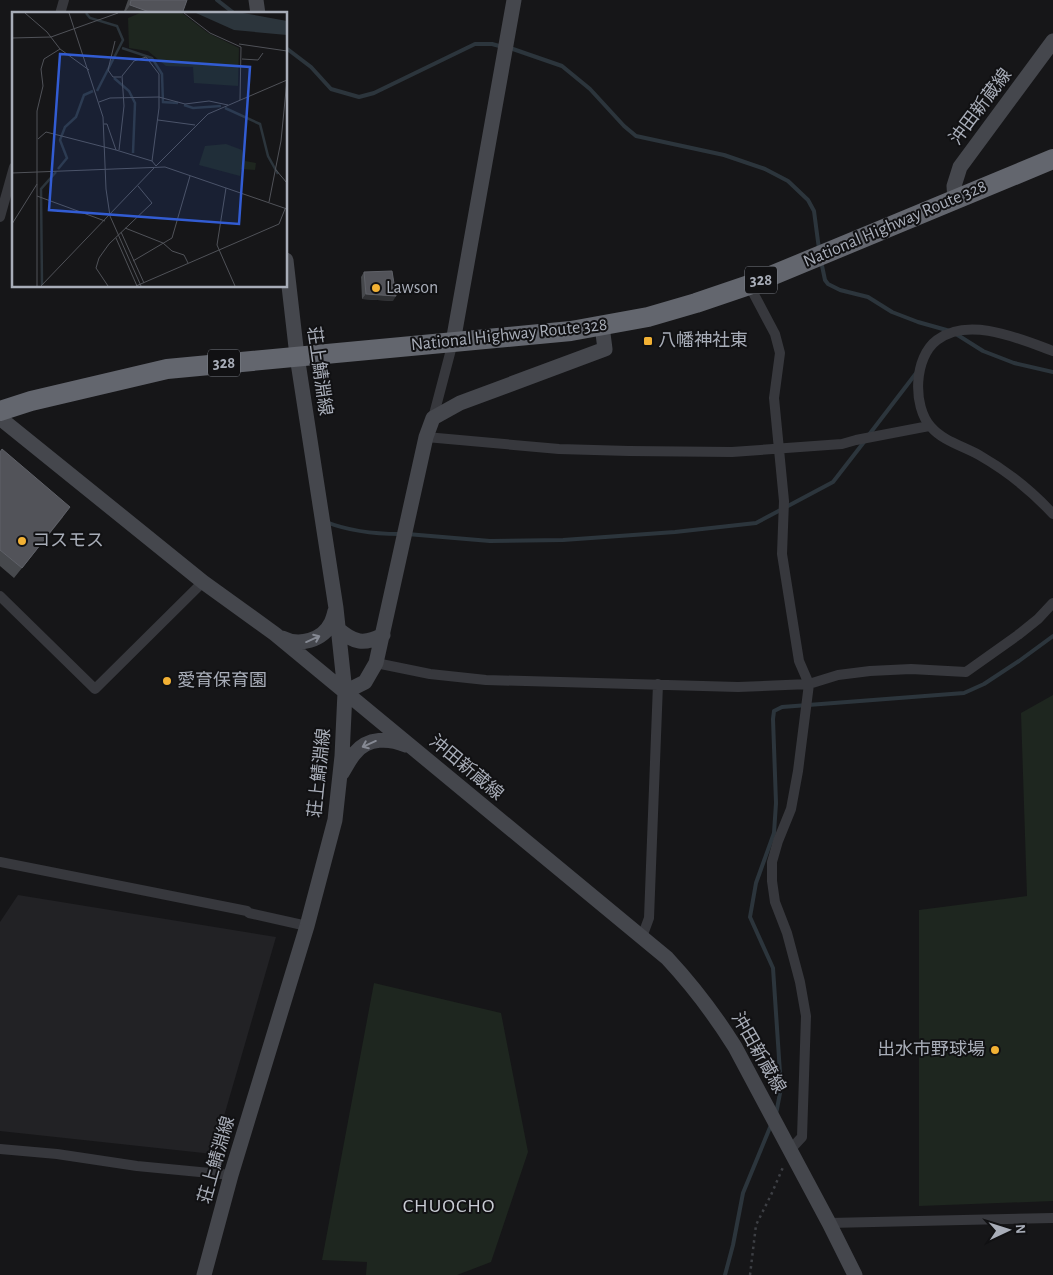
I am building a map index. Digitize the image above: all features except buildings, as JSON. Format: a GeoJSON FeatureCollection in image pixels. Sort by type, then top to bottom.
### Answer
{"type":"FeatureCollection","features":[{"type":"Feature","properties":{"kind":"highway","name":"National Highway Route 328"},"geometry":{"type":"LineString","coordinates":[[0,411],[31,401],[167,369],[571,331],[657,314],[749,285],[1053,159]]}},
{"type":"Feature","properties":{"kind":"main road"},"geometry":{"type":"LineString","coordinates":[[453,342],[514,0]]}},
{"type":"Feature","properties":{"kind":"main road","name":"沖田新蔵線"},"geometry":{"type":"LineString","coordinates":[[955,200],[954,186],[960,167],[1053,41]]}},
{"type":"Feature","properties":{"kind":"main road","name":"荘上鯖淵線"},"geometry":{"type":"LineString","coordinates":[[204,1275],[231,1175],[307,926],[335,820],[340,777],[345,692],[336,608],[297,356],[288,277]]}},
{"type":"Feature","properties":{"kind":"main road"},"geometry":{"type":"LineString","coordinates":[[345,692],[365,682],[376,663],[426,438],[433,418],[460,403],[605,349],[602,326]]}},
{"type":"Feature","properties":{"kind":"main road"},"geometry":{"type":"LineString","coordinates":[[0,418],[203,582],[274,634],[289,642],[305,642],[320,636],[331,624],[336,608]]}},
{"type":"Feature","properties":{"kind":"main road"},"geometry":{"type":"LineString","coordinates":[[338,629],[348,638],[354,640],[372,641],[383,635]]}},
{"type":"Feature","properties":{"kind":"main road","name":"沖田新蔵線"},"geometry":{"type":"LineString","coordinates":[[274,634],[673,964],[718,1020],[735,1047],[829,1222],[855,1275]]}},
{"type":"Feature","properties":{"kind":"main road"},"geometry":{"type":"LineString","coordinates":[[340,777],[355,752],[372,742],[393,739],[412,747]]}},
{"type":"Feature","properties":{"kind":"street"},"geometry":{"type":"LineString","coordinates":[[0,217],[12,174]]}},
{"type":"Feature","properties":{"kind":"street"},"geometry":{"type":"LineString","coordinates":[[749,285],[775,334],[780,353],[774,398],[784,501],[782,554],[799,661],[809,684],[798,771],[791,809],[772,862],[775,902],[787,933],[800,982],[806,1016],[802,1137],[790,1150]]}},
{"type":"Feature","properties":{"kind":"street"},"geometry":{"type":"LineString","coordinates":[[1053,351],[1022,340],[981,330],[963,329],[937,340],[926,351],[920,368],[918,391],[929,426],[949,440],[979,455],[1014,477],[1053,514]]}},
{"type":"Feature","properties":{"kind":"street"},"geometry":{"type":"LineString","coordinates":[[433,418],[453,342]]}},
{"type":"Feature","properties":{"kind":"street"},"geometry":{"type":"LineString","coordinates":[[426,438],[558,449],[732,452],[842,444],[929,426]]}},
{"type":"Feature","properties":{"kind":"street"},"geometry":{"type":"LineString","coordinates":[[0,596],[95,689],[203,582]]}},
{"type":"Feature","properties":{"kind":"street"},"geometry":{"type":"LineString","coordinates":[[376,663],[430,674],[486,680],[738,687],[809,684],[838,675],[870,671],[911,669],[966,672],[1018,636],[1053,603]]}},
{"type":"Feature","properties":{"kind":"street"},"geometry":{"type":"LineString","coordinates":[[642,937],[649,918],[658,684]]}},
{"type":"Feature","properties":{"kind":"street"},"geometry":{"type":"LineString","coordinates":[[0,862],[247,911],[307,926]]}},
{"type":"Feature","properties":{"kind":"street"},"geometry":{"type":"LineString","coordinates":[[0,1149],[57,1154],[137,1166],[231,1175]]}},
{"type":"Feature","properties":{"kind":"street"},"geometry":{"type":"LineString","coordinates":[[829,1222],[1053,1218]]}},
{"type":"Feature","properties":{"kind":"path"},"geometry":{"type":"LineString","coordinates":[[750,1275],[756,1225],[790,1150]]}},
{"type":"Feature","properties":{"kind":"shaded area"},"geometry":{"type":"Polygon","coordinates":[[[1053,695],[1053,1201],[919,1206],[919,910],[1027,896],[1021,713],[1053,695]]]}},
{"type":"Feature","properties":{"kind":"shaded area"},"geometry":{"type":"Polygon","coordinates":[[[18,895],[276,937],[213,1154],[0,1131],[0,922],[18,895]]]}},
{"type":"Feature","properties":{"kind":"shaded area"},"geometry":{"type":"Polygon","coordinates":[[[374,983],[501,1013],[528,1152],[491,1262],[457,1275],[366,1275],[367,1262],[322,1260],[374,983]]]}},
{"type":"Feature","properties":{"kind":"waterway"},"geometry":{"type":"LineString","coordinates":[[217,0],[232,12]]}},
{"type":"Feature","properties":{"kind":"waterway"},"geometry":{"type":"LineString","coordinates":[[288,50],[311,67],[331,89],[359,97],[374,93],[475,44],[492,44],[503,47]]}},
{"type":"Feature","properties":{"kind":"waterway"},"geometry":{"type":"LineString","coordinates":[[510,48],[562,66],[590,89],[624,126],[636,136],[724,155],[765,169],[788,181],[808,200],[814,211],[819,249]]}},
{"type":"Feature","properties":{"kind":"waterway"},"geometry":{"type":"LineString","coordinates":[[821,261],[825,280],[828,284],[840,290],[868,297],[892,312],[950,331]]}},
{"type":"Feature","properties":{"kind":"waterway"},"geometry":{"type":"LineString","coordinates":[[956,334],[983,351],[1014,363],[1053,372]]}},
{"type":"Feature","properties":{"kind":"waterway"},"geometry":{"type":"LineString","coordinates":[[868,436],[917,372]]}},
{"type":"Feature","properties":{"kind":"waterway"},"geometry":{"type":"LineString","coordinates":[[407,534],[490,541],[563,540],[675,532],[756,523],[833,482],[864,442]]}},
{"type":"Feature","properties":{"kind":"waterway"},"geometry":{"type":"LineString","coordinates":[[326,522],[362,531],[400,534]]}},
{"type":"Feature","properties":{"kind":"waterway"},"geometry":{"type":"LineString","coordinates":[[776,1114],[781,1088],[773,968],[750,917],[756,883],[774,833],[776,803],[774,711],[782,707],[964,693],[984,684],[1053,636]]}},
{"type":"Feature","properties":{"kind":"waterway"},"geometry":{"type":"LineString","coordinates":[[725,1275],[743,1193],[771,1125]]}},
{"type":"Feature","properties":{"kind":"place","name":"Lawson"},"geometry":{"type":"Point","coordinates":[376,288]}},
{"type":"Feature","properties":{"kind":"place","name":"八幡神社東"},"geometry":{"type":"Point","coordinates":[648,341]}},
{"type":"Feature","properties":{"kind":"place","name":"コスモス"},"geometry":{"type":"Point","coordinates":[22,541]}},
{"type":"Feature","properties":{"kind":"place","name":"愛育保育園"},"geometry":{"type":"Point","coordinates":[167,681]}},
{"type":"Feature","properties":{"kind":"place","name":"出水市野球場"},"geometry":{"type":"Point","coordinates":[995,1050]}},
{"type":"Feature","properties":{"kind":"district","name":"CHUOCHO"},"geometry":{"type":"Point","coordinates":[449,1206]}}]}
